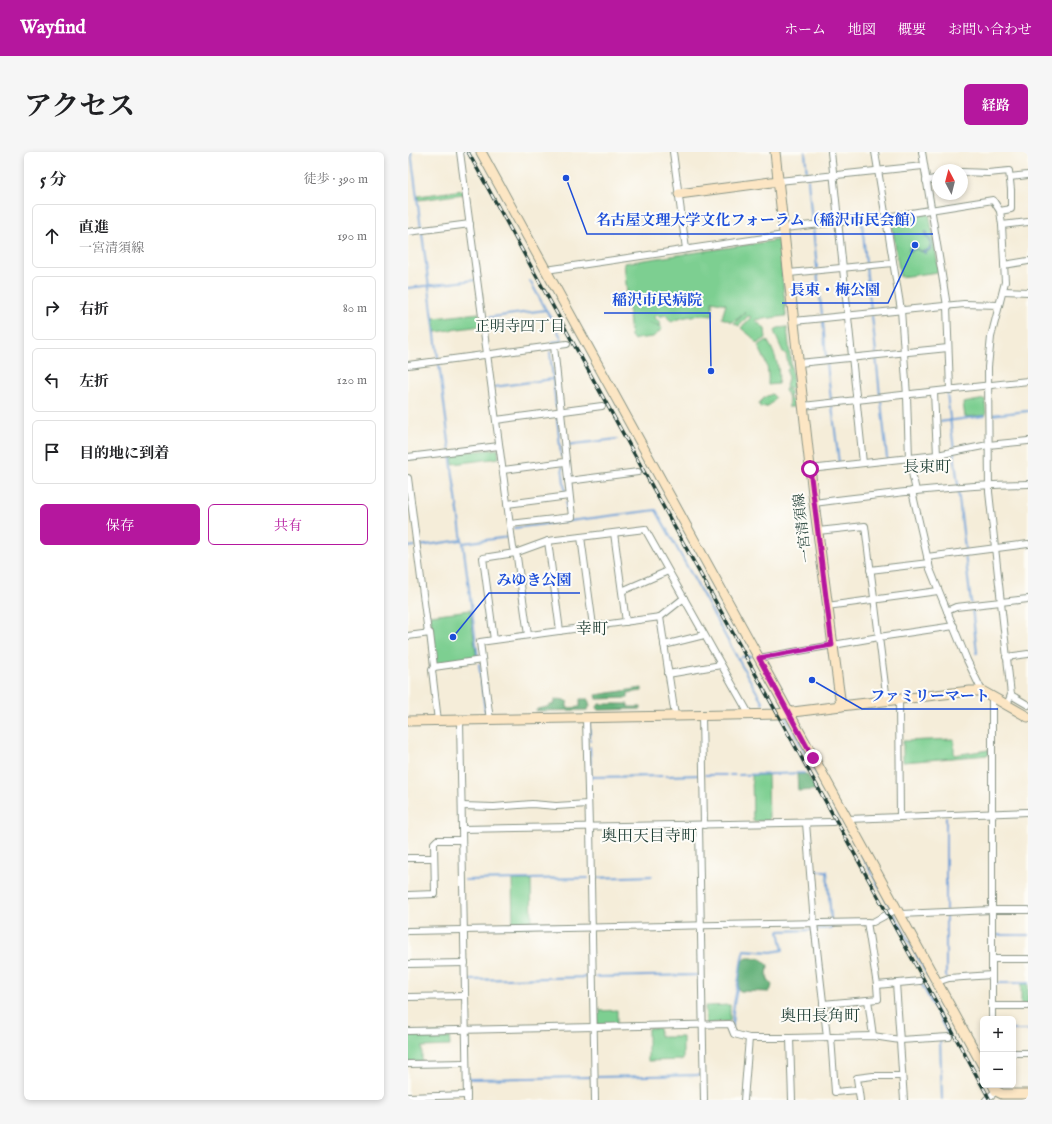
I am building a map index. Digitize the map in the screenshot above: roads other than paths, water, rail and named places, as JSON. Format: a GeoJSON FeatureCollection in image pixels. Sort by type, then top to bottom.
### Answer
{"type":"FeatureCollection","features":[{"type":"Feature","properties":{"kind":"street"},"geometry":{"type":"LineString","coordinates":[[460,152],[502,470],[510,524],[517,557],[528,635]]}},
{"type":"Feature","properties":{"kind":"street"},"geometry":{"type":"LineString","coordinates":[[481,152],[980,1061]]}},
{"type":"Feature","properties":{"kind":"street"},"geometry":{"type":"LineString","coordinates":[[673,152],[686,249]]}},
{"type":"Feature","properties":{"kind":"street","name":"一宮清須線"},"geometry":{"type":"LineString","coordinates":[[775,152],[814,503],[841,706]]}},
{"type":"Feature","properties":{"kind":"street"},"geometry":{"type":"LineString","coordinates":[[831,152],[863,463]]}},
{"type":"Feature","properties":{"kind":"street"},"geometry":{"type":"LineString","coordinates":[[875,152],[901,310],[907,396],[909,459],[914,491],[928,560],[938,591],[982,691]]}},
{"type":"Feature","properties":{"kind":"street"},"geometry":{"type":"LineString","coordinates":[[922,152],[923,166],[947,306],[950,390]]}},
{"type":"Feature","properties":{"kind":"street"},"geometry":{"type":"LineString","coordinates":[[678,194],[778,180],[923,166]]}},
{"type":"Feature","properties":{"kind":"street"},"geometry":{"type":"LineString","coordinates":[[968,172],[988,173],[1009,171],[1012,198],[1011,209],[1000,211]]}},
{"type":"Feature","properties":{"kind":"street"},"geometry":{"type":"LineString","coordinates":[[1010,178],[1028,175]]}},
{"type":"Feature","properties":{"kind":"street"},"geometry":{"type":"LineString","coordinates":[[926,181],[932,180]]}},
{"type":"Feature","properties":{"kind":"street"},"geometry":{"type":"LineString","coordinates":[[546,270],[686,249],[784,231],[993,200],[1000,211],[1005,282],[991,337],[988,367],[989,485],[994,548],[1011,695],[1007,705]]}},
{"type":"Feature","properties":{"kind":"street"},"geometry":{"type":"LineString","coordinates":[[1002,225],[1028,222]]}},
{"type":"Feature","properties":{"kind":"street"},"geometry":{"type":"LineString","coordinates":[[408,232],[470,224]]}},
{"type":"Feature","properties":{"kind":"street"},"geometry":{"type":"LineString","coordinates":[[1004,265],[1028,261]]}},
{"type":"Feature","properties":{"kind":"street"},"geometry":{"type":"LineString","coordinates":[[789,273],[894,263]]}},
{"type":"Feature","properties":{"kind":"street"},"geometry":{"type":"LineString","coordinates":[[1003,291],[1028,292]]}},
{"type":"Feature","properties":{"kind":"street"},"geometry":{"type":"LineString","coordinates":[[794,321],[964,304],[999,305]]}},
{"type":"Feature","properties":{"kind":"street"},"geometry":{"type":"LineString","coordinates":[[408,364],[567,344]]}},
{"type":"Feature","properties":{"kind":"street"},"geometry":{"type":"LineString","coordinates":[[510,524],[572,517],[565,462],[554,346]]}},
{"type":"Feature","properties":{"kind":"street"},"geometry":{"type":"LineString","coordinates":[[799,363],[948,348]]}},
{"type":"Feature","properties":{"kind":"street"},"geometry":{"type":"LineString","coordinates":[[803,406],[907,396],[1028,381]]}},
{"type":"Feature","properties":{"kind":"street"},"geometry":{"type":"LineString","coordinates":[[934,392],[937,455]]}},
{"type":"Feature","properties":{"kind":"street"},"geometry":{"type":"LineString","coordinates":[[496,420],[602,406]]}},
{"type":"Feature","properties":{"kind":"street"},"geometry":{"type":"LineString","coordinates":[[810,469],[909,459],[988,445],[1028,441]]}},
{"type":"Feature","properties":{"kind":"street"},"geometry":{"type":"LineString","coordinates":[[408,457],[499,446]]}},
{"type":"Feature","properties":{"kind":"street"},"geometry":{"type":"LineString","coordinates":[[502,470],[565,462]]}},
{"type":"Feature","properties":{"kind":"street"},"geometry":{"type":"LineString","coordinates":[[568,481],[638,472]]}},
{"type":"Feature","properties":{"kind":"street"},"geometry":{"type":"LineString","coordinates":[[408,478],[428,634],[430,633],[434,667],[432,670],[438,721]]}},
{"type":"Feature","properties":{"kind":"street"},"geometry":{"type":"LineString","coordinates":[[814,503],[914,491],[989,485],[1028,484]]}},
{"type":"Feature","properties":{"kind":"street"},"geometry":{"type":"LineString","coordinates":[[507,504],[569,496]]}},
{"type":"Feature","properties":{"kind":"street"},"geometry":{"type":"LineString","coordinates":[[818,531],[865,526],[887,701]]}},
{"type":"Feature","properties":{"kind":"street"},"geometry":{"type":"LineString","coordinates":[[494,640],[483,558],[515,553],[548,541],[645,530],[750,714]]}},
{"type":"Feature","properties":{"kind":"street"},"geometry":{"type":"LineString","coordinates":[[614,533],[626,622]]}},
{"type":"Feature","properties":{"kind":"street"},"geometry":{"type":"LineString","coordinates":[[581,537],[593,626]]}},
{"type":"Feature","properties":{"kind":"street"},"geometry":{"type":"LineString","coordinates":[[548,541],[560,631]]}},
{"type":"Feature","properties":{"kind":"street"},"geometry":{"type":"LineString","coordinates":[[870,570],[994,548],[1028,544]]}},
{"type":"Feature","properties":{"kind":"street"},"geometry":{"type":"LineString","coordinates":[[622,591],[668,571]]}},
{"type":"Feature","properties":{"kind":"street"},"geometry":{"type":"LineString","coordinates":[[827,606],[938,591]]}},
{"type":"Feature","properties":{"kind":"street"},"geometry":{"type":"LineString","coordinates":[[490,720],[480,642],[660,617],[684,598]]}},
{"type":"Feature","properties":{"kind":"street"},"geometry":{"type":"LineString","coordinates":[[947,611],[956,607],[1028,599]]}},
{"type":"Feature","properties":{"kind":"street"},"geometry":{"type":"LineString","coordinates":[[660,617],[675,716]]}},
{"type":"Feature","properties":{"kind":"street"},"geometry":{"type":"LineString","coordinates":[[759,658],[879,637],[954,626]]}},
{"type":"Feature","properties":{"kind":"street"},"geometry":{"type":"LineString","coordinates":[[408,636],[428,634]]}},
{"type":"Feature","properties":{"kind":"street"},"geometry":{"type":"LineString","coordinates":[[664,645],[704,635]]}},
{"type":"Feature","properties":{"kind":"street"},"geometry":{"type":"LineString","coordinates":[[1006,656],[1028,654]]}},
{"type":"Feature","properties":{"kind":"street"},"geometry":{"type":"LineString","coordinates":[[434,667],[482,660]]}},
{"type":"Feature","properties":{"kind":"street"},"geometry":{"type":"LineString","coordinates":[[668,674],[721,665]]}},
{"type":"Feature","properties":{"kind":"street"},"geometry":{"type":"LineString","coordinates":[[408,721],[675,716],[788,712],[970,691],[982,691],[1028,717]]}},
{"type":"Feature","properties":{"kind":"street"},"geometry":{"type":"LineString","coordinates":[[1011,695],[1028,705]]}},
{"type":"Feature","properties":{"kind":"street"},"geometry":{"type":"LineString","coordinates":[[992,696],[992,1016]]}},
{"type":"Feature","properties":{"kind":"street"},"geometry":{"type":"LineString","coordinates":[[899,699],[900,817]]}},
{"type":"Feature","properties":{"kind":"street"},"geometry":{"type":"LineString","coordinates":[[702,715],[701,925],[704,1100]]}},
{"type":"Feature","properties":{"kind":"street"},"geometry":{"type":"LineString","coordinates":[[586,718],[595,1100]]}},
{"type":"Feature","properties":{"kind":"street"},"geometry":{"type":"LineString","coordinates":[[408,1097],[467,1098],[460,720]]}},
{"type":"Feature","properties":{"kind":"street"},"geometry":{"type":"LineString","coordinates":[[462,806],[494,808],[532,804],[556,806],[588,804]]}},
{"type":"Feature","properties":{"kind":"street"},"geometry":{"type":"LineString","coordinates":[[848,819],[1027,812]]}},
{"type":"Feature","properties":{"kind":"street"},"geometry":{"type":"LineString","coordinates":[[462,829],[833,822]]}},
{"type":"Feature","properties":{"kind":"street"},"geometry":{"type":"LineString","coordinates":[[806,823],[814,923],[835,1092],[858,1090]]}},
{"type":"Feature","properties":{"kind":"street"},"geometry":{"type":"LineString","coordinates":[[408,895],[435,894],[434,844],[437,840],[462,840]]}},
{"type":"Feature","properties":{"kind":"street"},"geometry":{"type":"LineString","coordinates":[[408,858],[434,858]]}},
{"type":"Feature","properties":{"kind":"street"},"geometry":{"type":"LineString","coordinates":[[408,931],[873,922],[899,912],[1028,910]]}},
{"type":"Feature","properties":{"kind":"street"},"geometry":{"type":"LineString","coordinates":[[823,1004],[878,999],[867,922]]}},
{"type":"Feature","properties":{"kind":"street"},"geometry":{"type":"LineString","coordinates":[[992,959],[1028,959]]}},
{"type":"Feature","properties":{"kind":"street"},"geometry":{"type":"LineString","coordinates":[[408,964],[465,963]]}},
{"type":"Feature","properties":{"kind":"street"},"geometry":{"type":"LineString","coordinates":[[937,982],[949,978],[992,975]]}},
{"type":"Feature","properties":{"kind":"street"},"geometry":{"type":"LineString","coordinates":[[877,984],[920,981]]}},
{"type":"Feature","properties":{"kind":"street"},"geometry":{"type":"LineString","coordinates":[[896,983],[904,1100]]}},
{"type":"Feature","properties":{"kind":"street"},"geometry":{"type":"LineString","coordinates":[[408,998],[465,996]]}},
{"type":"Feature","properties":{"kind":"street"},"geometry":{"type":"LineString","coordinates":[[868,1000],[873,1036]]}},
{"type":"Feature","properties":{"kind":"street"},"geometry":{"type":"LineString","coordinates":[[992,1006],[1028,1006]]}},
{"type":"Feature","properties":{"kind":"street"},"geometry":{"type":"LineString","coordinates":[[408,1031],[730,1024],[734,1034],[749,1038],[873,1036],[900,1040],[949,1037]]}},
{"type":"Feature","properties":{"kind":"street"},"geometry":{"type":"LineString","coordinates":[[744,1100],[749,1038]]}},
{"type":"Feature","properties":{"kind":"street"},"geometry":{"type":"LineString","coordinates":[[790,1038],[792,1100]]}},
{"type":"Feature","properties":{"kind":"street"},"geometry":{"type":"LineString","coordinates":[[1016,1053],[1028,1053]]}},
{"type":"Feature","properties":{"kind":"street"},"geometry":{"type":"LineString","coordinates":[[408,1064],[466,1063]]}},
{"type":"Feature","properties":{"kind":"street"},"geometry":{"type":"LineString","coordinates":[[860,1100],[857,1078],[873,1076],[902,1076]]}},
{"type":"Feature","properties":{"kind":"street"},"geometry":{"type":"LineString","coordinates":[[986,1100],[999,1093],[1028,1094]]}},
{"type":"Feature","properties":{"kind":"water"},"geometry":{"type":"Polygon","coordinates":[[[925,232],[928,232],[927,236],[932,242],[930,250],[925,254],[915,249],[909,251],[909,248],[912,247],[924,251],[930,247],[929,239],[926,237],[925,232]]]}},
{"type":"Feature","properties":{"kind":"waterway"},"geometry":{"type":"LineString","coordinates":[[411,152],[421,228]]}},
{"type":"Feature","properties":{"kind":"waterway"},"geometry":{"type":"LineString","coordinates":[[805,152],[807,175]]}},
{"type":"Feature","properties":{"kind":"waterway"},"geometry":{"type":"LineString","coordinates":[[808,180],[812,222]]}},
{"type":"Feature","properties":{"kind":"waterway"},"geometry":{"type":"LineString","coordinates":[[862,223],[866,263]]}},
{"type":"Feature","properties":{"kind":"waterway"},"geometry":{"type":"LineString","coordinates":[[813,228],[817,268]]}},
{"type":"Feature","properties":{"kind":"waterway"},"geometry":{"type":"LineString","coordinates":[[422,233],[438,358]]}},
{"type":"Feature","properties":{"kind":"waterway"},"geometry":{"type":"LineString","coordinates":[[866,267],[871,310]]}},
{"type":"Feature","properties":{"kind":"waterway"},"geometry":{"type":"LineString","coordinates":[[817,272],[822,314]]}},
{"type":"Feature","properties":{"kind":"waterway"},"geometry":{"type":"LineString","coordinates":[[408,288],[475,280]]}},
{"type":"Feature","properties":{"kind":"waterway"},"geometry":{"type":"LineString","coordinates":[[530,281],[562,339],[561,341],[552,342]]}},
{"type":"Feature","properties":{"kind":"waterway"},"geometry":{"type":"LineString","coordinates":[[484,318],[546,310]]}},
{"type":"Feature","properties":{"kind":"waterway"},"geometry":{"type":"LineString","coordinates":[[872,316],[876,353]]}},
{"type":"Feature","properties":{"kind":"waterway"},"geometry":{"type":"LineString","coordinates":[[823,321],[826,358]]}},
{"type":"Feature","properties":{"kind":"waterway"},"geometry":{"type":"LineString","coordinates":[[550,352],[556,407]]}},
{"type":"Feature","properties":{"kind":"waterway"},"geometry":{"type":"LineString","coordinates":[[876,356],[880,395]]}},
{"type":"Feature","properties":{"kind":"waterway"},"geometry":{"type":"LineString","coordinates":[[827,363],[831,400]]}},
{"type":"Feature","properties":{"kind":"waterway"},"geometry":{"type":"LineString","coordinates":[[439,364],[450,450]]}},
{"type":"Feature","properties":{"kind":"waterway"},"geometry":{"type":"LineString","coordinates":[[494,387],[553,379]]}},
{"type":"Feature","properties":{"kind":"waterway"},"geometry":{"type":"LineString","coordinates":[[947,394],[954,450]]}},
{"type":"Feature","properties":{"kind":"waterway"},"geometry":{"type":"LineString","coordinates":[[881,401],[887,458]]}},
{"type":"Feature","properties":{"kind":"waterway"},"geometry":{"type":"LineString","coordinates":[[832,406],[839,463]]}},
{"type":"Feature","properties":{"kind":"waterway"},"geometry":{"type":"LineString","coordinates":[[991,415],[1028,411]]}},
{"type":"Feature","properties":{"kind":"waterway"},"geometry":{"type":"LineString","coordinates":[[939,422],[985,416]]}},
{"type":"Feature","properties":{"kind":"waterway"},"geometry":{"type":"LineString","coordinates":[[557,418],[561,456]]}},
{"type":"Feature","properties":{"kind":"waterway"},"geometry":{"type":"LineString","coordinates":[[566,445],[617,439]]}},
{"type":"Feature","properties":{"kind":"waterway"},"geometry":{"type":"LineString","coordinates":[[450,453],[462,541]]}},
{"type":"Feature","properties":{"kind":"waterway"},"geometry":{"type":"LineString","coordinates":[[954,453],[958,485]]}},
{"type":"Feature","properties":{"kind":"waterway"},"geometry":{"type":"LineString","coordinates":[[562,467],[565,491]]}},
{"type":"Feature","properties":{"kind":"waterway"},"geometry":{"type":"LineString","coordinates":[[958,490],[965,549]]}},
{"type":"Feature","properties":{"kind":"waterway"},"geometry":{"type":"LineString","coordinates":[[566,503],[567,512]]}},
{"type":"Feature","properties":{"kind":"waterway"},"geometry":{"type":"LineString","coordinates":[[514,528],[656,510],[738,659]]}},
{"type":"Feature","properties":{"kind":"waterway"},"geometry":{"type":"LineString","coordinates":[[478,658],[463,543],[509,537]]}},
{"type":"Feature","properties":{"kind":"waterway"},"geometry":{"type":"LineString","coordinates":[[419,546],[462,540]]}},
{"type":"Feature","properties":{"kind":"waterway"},"geometry":{"type":"LineString","coordinates":[[408,547],[415,546]]}},
{"type":"Feature","properties":{"kind":"waterway"},"geometry":{"type":"LineString","coordinates":[[965,554],[971,603]]}},
{"type":"Feature","properties":{"kind":"waterway"},"geometry":{"type":"LineString","coordinates":[[972,607],[976,653]]}},
{"type":"Feature","properties":{"kind":"waterway"},"geometry":{"type":"LineString","coordinates":[[742,657],[752,656]]}},
{"type":"Feature","properties":{"kind":"waterway"},"geometry":{"type":"LineString","coordinates":[[739,658],[738,659],[763,703],[762,704]]}},
{"type":"Feature","properties":{"kind":"waterway"},"geometry":{"type":"LineString","coordinates":[[479,664],[485,711]]}},
{"type":"Feature","properties":{"kind":"waterway"},"geometry":{"type":"LineString","coordinates":[[786,717],[842,820]]}},
{"type":"Feature","properties":{"kind":"waterway"},"geometry":{"type":"LineString","coordinates":[[589,723],[590,740]]}},
{"type":"Feature","properties":{"kind":"waterway"},"geometry":{"type":"LineString","coordinates":[[590,747],[591,779]]}},
{"type":"Feature","properties":{"kind":"waterway"},"geometry":{"type":"LineString","coordinates":[[739,775],[804,773]]}},
{"type":"Feature","properties":{"kind":"waterway"},"geometry":{"type":"LineString","coordinates":[[666,776],[701,775]]}},
{"type":"Feature","properties":{"kind":"waterway"},"geometry":{"type":"LineString","coordinates":[[705,775],[726,775]]}},
{"type":"Feature","properties":{"kind":"waterway"},"geometry":{"type":"LineString","coordinates":[[730,775],[735,775]]}},
{"type":"Feature","properties":{"kind":"waterway"},"geometry":{"type":"LineString","coordinates":[[591,777],[662,776]]}},
{"type":"Feature","properties":{"kind":"waterway"},"geometry":{"type":"LineString","coordinates":[[946,817],[946,910]]}},
{"type":"Feature","properties":{"kind":"waterway"},"geometry":{"type":"LineString","coordinates":[[844,822],[892,910]]}},
{"type":"Feature","properties":{"kind":"waterway"},"geometry":{"type":"LineString","coordinates":[[812,870],[827,871],[831,919]]}},
{"type":"Feature","properties":{"kind":"waterway"},"geometry":{"type":"LineString","coordinates":[[593,878],[652,876]]}},
{"type":"Feature","properties":{"kind":"waterway"},"geometry":{"type":"LineString","coordinates":[[465,880],[588,878]]}},
{"type":"Feature","properties":{"kind":"waterway"},"geometry":{"type":"LineString","coordinates":[[894,914],[929,978]]}},
{"type":"Feature","properties":{"kind":"waterway"},"geometry":{"type":"LineString","coordinates":[[946,914],[946,978]]}},
{"type":"Feature","properties":{"kind":"waterway"},"geometry":{"type":"LineString","coordinates":[[817,929],[831,928],[832,926]]}},
{"type":"Feature","properties":{"kind":"waterway"},"geometry":{"type":"LineString","coordinates":[[733,1026],[732,1016],[744,950],[771,952],[783,950],[779,931],[813,930]]}},
{"type":"Feature","properties":{"kind":"waterway"},"geometry":{"type":"LineString","coordinates":[[995,935],[1028,935]]}},
{"type":"Feature","properties":{"kind":"waterway"},"geometry":{"type":"LineString","coordinates":[[595,977],[700,975]]}},
{"type":"Feature","properties":{"kind":"waterway"},"geometry":{"type":"LineString","coordinates":[[467,980],[591,977]]}},
{"type":"Feature","properties":{"kind":"waterway"},"geometry":{"type":"LineString","coordinates":[[920,983],[948,1034]]}},
{"type":"Feature","properties":{"kind":"waterway"},"geometry":{"type":"LineString","coordinates":[[995,983],[1028,983]]}},
{"type":"Feature","properties":{"kind":"waterway"},"geometry":{"type":"LineString","coordinates":[[1016,1030],[1028,1030]]}},
{"type":"Feature","properties":{"kind":"waterway"},"geometry":{"type":"LineString","coordinates":[[745,1034],[753,1035]]}},
{"type":"Feature","properties":{"kind":"waterway"},"geometry":{"type":"LineString","coordinates":[[941,1040],[942,1099]]}},
{"type":"Feature","properties":{"kind":"waterway"},"geometry":{"type":"LineString","coordinates":[[597,1077],[701,1075]]}},
{"type":"Feature","properties":{"kind":"waterway"},"geometry":{"type":"LineString","coordinates":[[469,1077],[470,1079],[592,1077]]}},
{"type":"Feature","properties":{"kind":"railway"},"geometry":{"type":"LineString","coordinates":[[468,152],[990,1100]]}},
{"type":"Feature","properties":{"kind":"place","name":"名古屋文理大学文化フォーラム（稲沢市民会館）"},"geometry":{"type":"Point","coordinates":[566,178]}},
{"type":"Feature","properties":{"kind":"place","name":"長束・梅公園"},"geometry":{"type":"Point","coordinates":[915,245]}},
{"type":"Feature","properties":{"kind":"place","name":"稲沢市民病院"},"geometry":{"type":"Point","coordinates":[711,371]}},
{"type":"Feature","properties":{"kind":"place","name":"みゆき公園"},"geometry":{"type":"Point","coordinates":[453,637]}},
{"type":"Feature","properties":{"kind":"place","name":"ファミリーマート"},"geometry":{"type":"Point","coordinates":[812,680]}},
{"type":"Feature","properties":{"kind":"district","name":"正明寺四丁目"},"geometry":{"type":"Point","coordinates":[520,326]}},
{"type":"Feature","properties":{"kind":"district","name":"長束町"},"geometry":{"type":"Point","coordinates":[927,468]}},
{"type":"Feature","properties":{"kind":"district","name":"幸町"},"geometry":{"type":"Point","coordinates":[592,630]}},
{"type":"Feature","properties":{"kind":"district","name":"奥田天目寺町"},"geometry":{"type":"Point","coordinates":[649,837]}},
{"type":"Feature","properties":{"kind":"district","name":"奥田長角町"},"geometry":{"type":"Point","coordinates":[820,1017]}}]}
